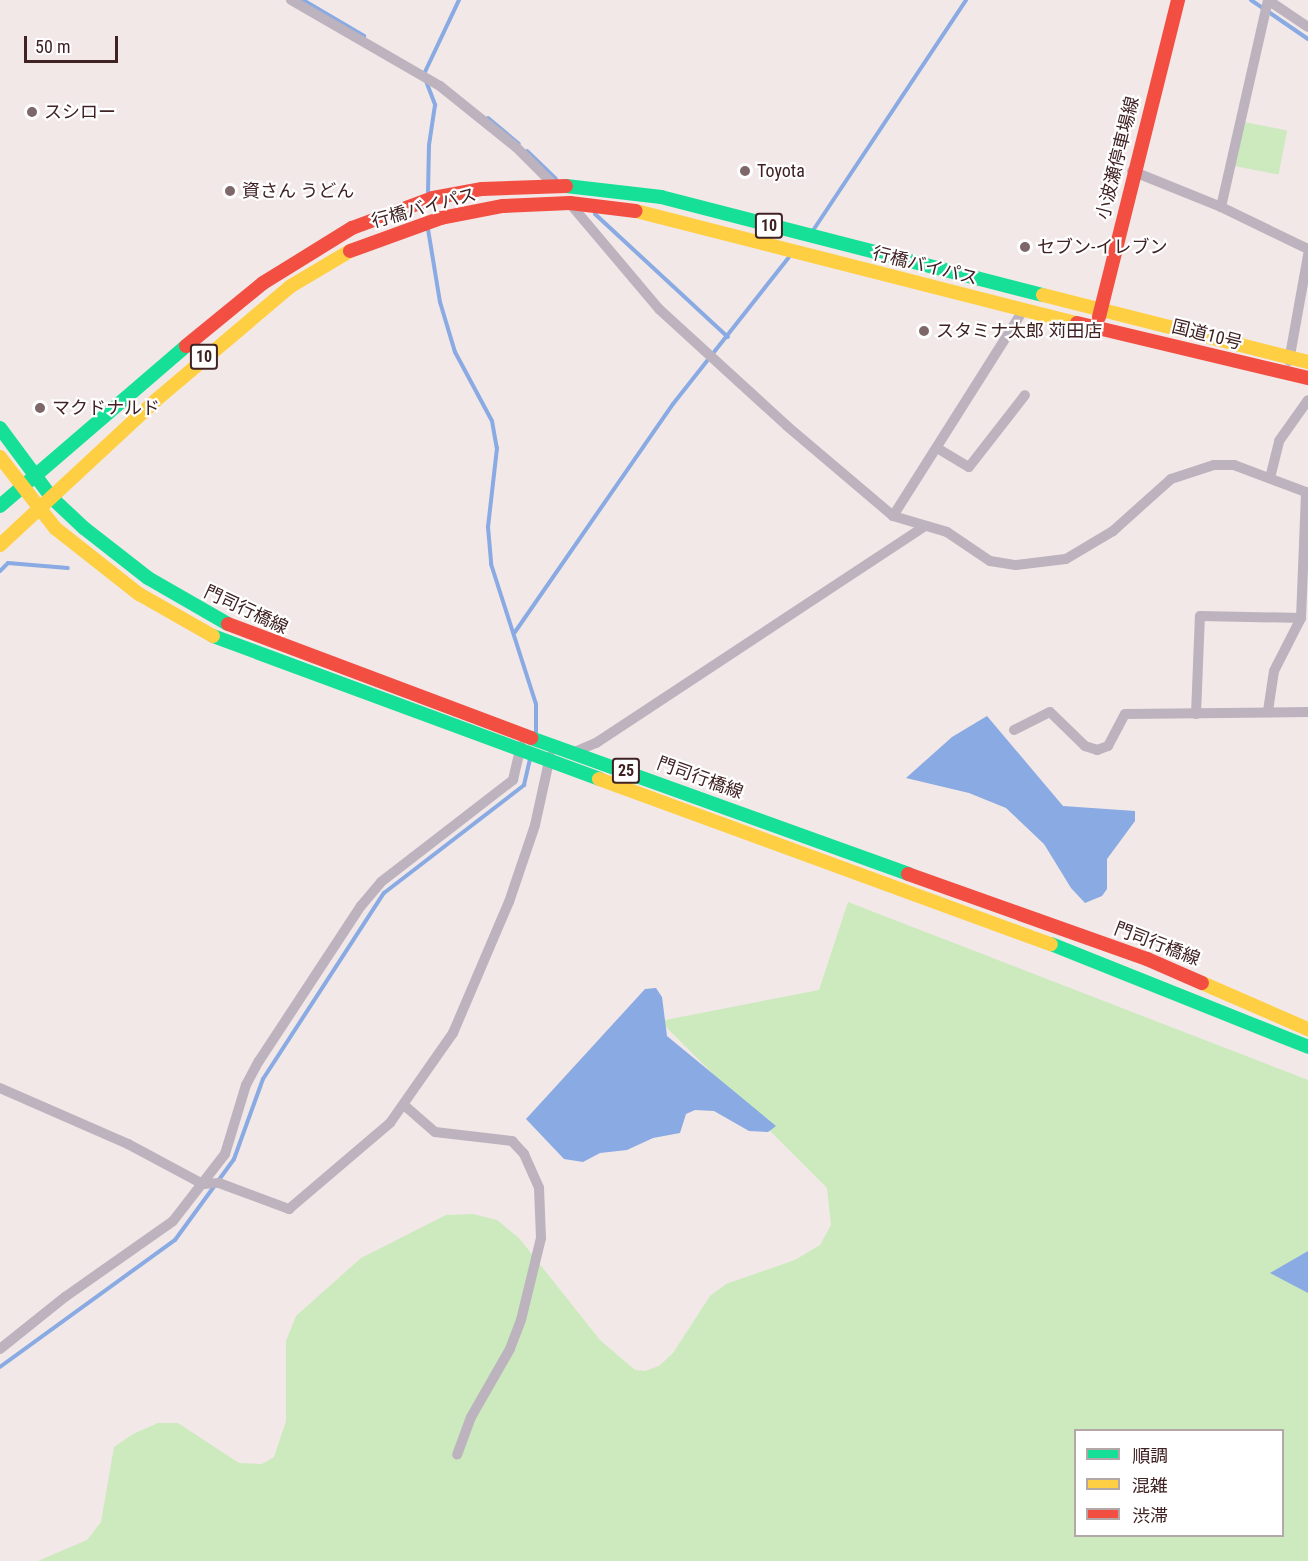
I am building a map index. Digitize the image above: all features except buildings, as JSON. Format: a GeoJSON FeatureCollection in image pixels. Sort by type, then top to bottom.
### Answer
{"type":"FeatureCollection","features":[{"type":"Feature","properties":{"kind":"main road","name":"小波瀬停車場線"},"geometry":{"type":"LineString","coordinates":[[1097,327],[1132,171],[1178,0]]}},
{"type":"Feature","properties":{"kind":"main road","name":"行橋バイパス"},"geometry":{"type":"LineString","coordinates":[[0,506],[21,485],[254,290],[352,228],[433,198],[482,189],[554,185],[661,197],[1101,308]]}},
{"type":"Feature","properties":{"kind":"main road","name":"行橋バイパス"},"geometry":{"type":"LineString","coordinates":[[0,545],[245,321],[291,286],[363,243],[462,214],[503,207],[570,204],[655,214],[1023,310],[1097,327]]}},
{"type":"Feature","properties":{"kind":"main road","name":"国道10号"},"geometry":{"type":"LineString","coordinates":[[1101,308],[1308,362]]}},
{"type":"Feature","properties":{"kind":"main road","name":"国道10号"},"geometry":{"type":"LineString","coordinates":[[1097,327],[1308,378]]}},
{"type":"Feature","properties":{"kind":"main road","name":"門司行橋線"},"geometry":{"type":"LineString","coordinates":[[0,428],[52,498],[126,562],[214,618],[270,642],[552,746],[1146,959],[1308,1029]]}},
{"type":"Feature","properties":{"kind":"main road","name":"門司行橋線"},"geometry":{"type":"LineString","coordinates":[[0,457],[38,510],[139,594],[226,644],[548,763],[1058,946],[1308,1047]]}},
{"type":"Feature","properties":{"kind":"street"},"geometry":{"type":"LineString","coordinates":[[291,0],[440,86],[516,147],[591,225],[638,287],[702,351],[893,516],[916,520],[925,526],[947,532],[990,561],[1016,565],[1051,564],[1113,531],[1171,479],[1214,465],[1234,465],[1307,492],[1301,618],[1274,671],[1268,711]]}},
{"type":"Feature","properties":{"kind":"street"},"geometry":{"type":"LineString","coordinates":[[1221,207],[1268,0],[1308,27]]}},
{"type":"Feature","properties":{"kind":"street"},"geometry":{"type":"LineString","coordinates":[[1132,171],[1221,207],[1308,249]]}},
{"type":"Feature","properties":{"kind":"street"},"geometry":{"type":"LineString","coordinates":[[1287,373],[1308,255]]}},
{"type":"Feature","properties":{"kind":"street"},"geometry":{"type":"LineString","coordinates":[[893,516],[1023,310]]}},
{"type":"Feature","properties":{"kind":"street"},"geometry":{"type":"LineString","coordinates":[[937,448],[969,467],[1025,395]]}},
{"type":"Feature","properties":{"kind":"street"},"geometry":{"type":"LineString","coordinates":[[1270,478],[1279,441],[1308,400]]}},
{"type":"Feature","properties":{"kind":"street"},"geometry":{"type":"LineString","coordinates":[[548,763],[597,743],[925,526]]}},
{"type":"Feature","properties":{"kind":"street"},"geometry":{"type":"LineString","coordinates":[[1196,714],[1200,616],[1301,618]]}},
{"type":"Feature","properties":{"kind":"street"},"geometry":{"type":"LineString","coordinates":[[1014,730],[1050,712],[1085,746],[1104,749],[1125,714],[1308,712]]}},
{"type":"Feature","properties":{"kind":"street"},"geometry":{"type":"LineString","coordinates":[[0,1348],[65,1297],[173,1221],[225,1154],[246,1085],[259,1060],[361,906],[381,882],[513,780],[522,734]]}},
{"type":"Feature","properties":{"kind":"street"},"geometry":{"type":"LineString","coordinates":[[0,1088],[128,1144],[203,1184],[219,1183],[288,1209],[390,1123],[448,1043],[482,973],[535,825],[552,746]]}},
{"type":"Feature","properties":{"kind":"street"},"geometry":{"type":"LineString","coordinates":[[404,1105],[435,1132],[512,1141],[524,1154],[539,1188],[541,1238],[521,1320],[510,1348],[471,1417],[458,1455]]}},
{"type":"Feature","properties":{"kind":"green space"},"geometry":{"type":"Polygon","coordinates":[[[1244,122],[1287,130],[1279,175],[1235,166],[1244,122]]]}},
{"type":"Feature","properties":{"kind":"green space"},"geometry":{"type":"Polygon","coordinates":[[[848,902],[1308,1080],[1308,1251],[1271,1273],[1308,1293],[1308,1561],[38,1561],[87,1540],[101,1522],[114,1447],[133,1434],[158,1423],[178,1423],[239,1463],[262,1464],[274,1457],[286,1421],[286,1341],[296,1316],[361,1258],[446,1215],[473,1214],[497,1220],[519,1238],[600,1340],[635,1370],[645,1371],[659,1366],[673,1353],[710,1296],[726,1284],[795,1260],[820,1245],[831,1225],[827,1188],[660,1021],[819,990],[848,902]]]}},
{"type":"Feature","properties":{"kind":"water"},"geometry":{"type":"Polygon","coordinates":[[[987,716],[1063,806],[1135,811],[1135,821],[1107,859],[1107,889],[1102,896],[1085,903],[1071,888],[1044,844],[1006,808],[969,793],[906,778],[952,737],[987,716]]]}},
{"type":"Feature","properties":{"kind":"water"},"geometry":{"type":"Polygon","coordinates":[[[656,988],[662,997],[667,1036],[776,1126],[768,1132],[749,1131],[714,1111],[695,1110],[686,1114],[680,1133],[653,1138],[627,1150],[600,1153],[583,1162],[564,1159],[526,1119],[645,989],[656,988]]]}},
{"type":"Feature","properties":{"kind":"water"},"geometry":{"type":"Polygon","coordinates":[[[1308,1251],[1308,1293],[1270,1273],[1308,1251]]]}},
{"type":"Feature","properties":{"kind":"waterway"},"geometry":{"type":"LineString","coordinates":[[303,0],[364,36]]}},
{"type":"Feature","properties":{"kind":"waterway"},"geometry":{"type":"LineString","coordinates":[[424,74],[459,0]]}},
{"type":"Feature","properties":{"kind":"waterway"},"geometry":{"type":"LineString","coordinates":[[814,229],[966,0]]}},
{"type":"Feature","properties":{"kind":"waterway"},"geometry":{"type":"LineString","coordinates":[[1251,0],[1308,39]]}},
{"type":"Feature","properties":{"kind":"waterway"},"geometry":{"type":"LineString","coordinates":[[426,81],[435,105],[429,145],[428,192]]}},
{"type":"Feature","properties":{"kind":"waterway"},"geometry":{"type":"LineString","coordinates":[[488,118],[519,144]]}},
{"type":"Feature","properties":{"kind":"waterway"},"geometry":{"type":"LineString","coordinates":[[527,151],[556,179]]}},
{"type":"Feature","properties":{"kind":"waterway"},"geometry":{"type":"LineString","coordinates":[[595,214],[728,337]]}},
{"type":"Feature","properties":{"kind":"waterway"},"geometry":{"type":"LineString","coordinates":[[428,229],[440,302],[455,352],[492,421],[497,448],[488,527],[491,564],[536,704],[536,734]]}},
{"type":"Feature","properties":{"kind":"waterway"},"geometry":{"type":"LineString","coordinates":[[515,632],[673,404],[789,257]]}},
{"type":"Feature","properties":{"kind":"waterway"},"geometry":{"type":"LineString","coordinates":[[0,571],[8,563],[68,568]]}},
{"type":"Feature","properties":{"kind":"waterway"},"geometry":{"type":"LineString","coordinates":[[0,1367],[175,1240],[234,1159],[263,1079],[384,893],[524,785],[530,759]]}},
{"type":"Feature","properties":{"kind":"traffic: fast"},"geometry":{"type":"LineString","coordinates":[[566,186],[661,197],[1043,295]]}},
{"type":"Feature","properties":{"kind":"traffic: fast"},"geometry":{"type":"LineString","coordinates":[[0,506],[186,346]]}},
{"type":"Feature","properties":{"kind":"traffic: fast"},"geometry":{"type":"LineString","coordinates":[[0,428],[52,498],[84,528],[148,578],[228,624]]}},
{"type":"Feature","properties":{"kind":"traffic: fast"},"geometry":{"type":"LineString","coordinates":[[213,636],[599,779]]}},
{"type":"Feature","properties":{"kind":"traffic: fast"},"geometry":{"type":"LineString","coordinates":[[531,738],[908,874]]}},
{"type":"Feature","properties":{"kind":"traffic: fast"},"geometry":{"type":"LineString","coordinates":[[1051,944],[1308,1047]]}},
{"type":"Feature","properties":{"kind":"traffic: slow"},"geometry":{"type":"LineString","coordinates":[[636,211],[1077,323]]}},
{"type":"Feature","properties":{"kind":"traffic: slow"},"geometry":{"type":"LineString","coordinates":[[0,545],[156,400],[291,286],[350,251]]}},
{"type":"Feature","properties":{"kind":"traffic: slow"},"geometry":{"type":"LineString","coordinates":[[1043,295],[1308,362]]}},
{"type":"Feature","properties":{"kind":"traffic: slow"},"geometry":{"type":"LineString","coordinates":[[0,457],[55,528],[139,594],[213,636]]}},
{"type":"Feature","properties":{"kind":"traffic: slow"},"geometry":{"type":"LineString","coordinates":[[599,779],[1051,944]]}},
{"type":"Feature","properties":{"kind":"traffic: slow"},"geometry":{"type":"LineString","coordinates":[[1202,983],[1308,1029]]}},
{"type":"Feature","properties":{"kind":"traffic: jam"},"geometry":{"type":"LineString","coordinates":[[1099,317],[1178,0]]}},
{"type":"Feature","properties":{"kind":"traffic: jam"},"geometry":{"type":"LineString","coordinates":[[186,346],[263,283],[352,228],[433,198],[482,189],[566,186]]}},
{"type":"Feature","properties":{"kind":"traffic: jam"},"geometry":{"type":"LineString","coordinates":[[350,251],[441,218],[503,206],[570,203],[636,211]]}},
{"type":"Feature","properties":{"kind":"traffic: jam"},"geometry":{"type":"LineString","coordinates":[[1077,323],[1308,378]]}},
{"type":"Feature","properties":{"kind":"traffic: jam"},"geometry":{"type":"LineString","coordinates":[[228,624],[531,738]]}},
{"type":"Feature","properties":{"kind":"traffic: jam"},"geometry":{"type":"LineString","coordinates":[[908,874],[1147,959],[1202,983]]}},
{"type":"Feature","properties":{"kind":"place","name":"スシロー"},"geometry":{"type":"Point","coordinates":[32,112]}},
{"type":"Feature","properties":{"kind":"place","name":"Toyota"},"geometry":{"type":"Point","coordinates":[745,171]}},
{"type":"Feature","properties":{"kind":"place","name":"資さん うどん"},"geometry":{"type":"Point","coordinates":[230,191]}},
{"type":"Feature","properties":{"kind":"place","name":"セブン-イレブン"},"geometry":{"type":"Point","coordinates":[1025,247]}},
{"type":"Feature","properties":{"kind":"place","name":"スタミナ太郎 苅田店"},"geometry":{"type":"Point","coordinates":[924,331]}},
{"type":"Feature","properties":{"kind":"place","name":"マクドナルド"},"geometry":{"type":"Point","coordinates":[40,408]}}]}
